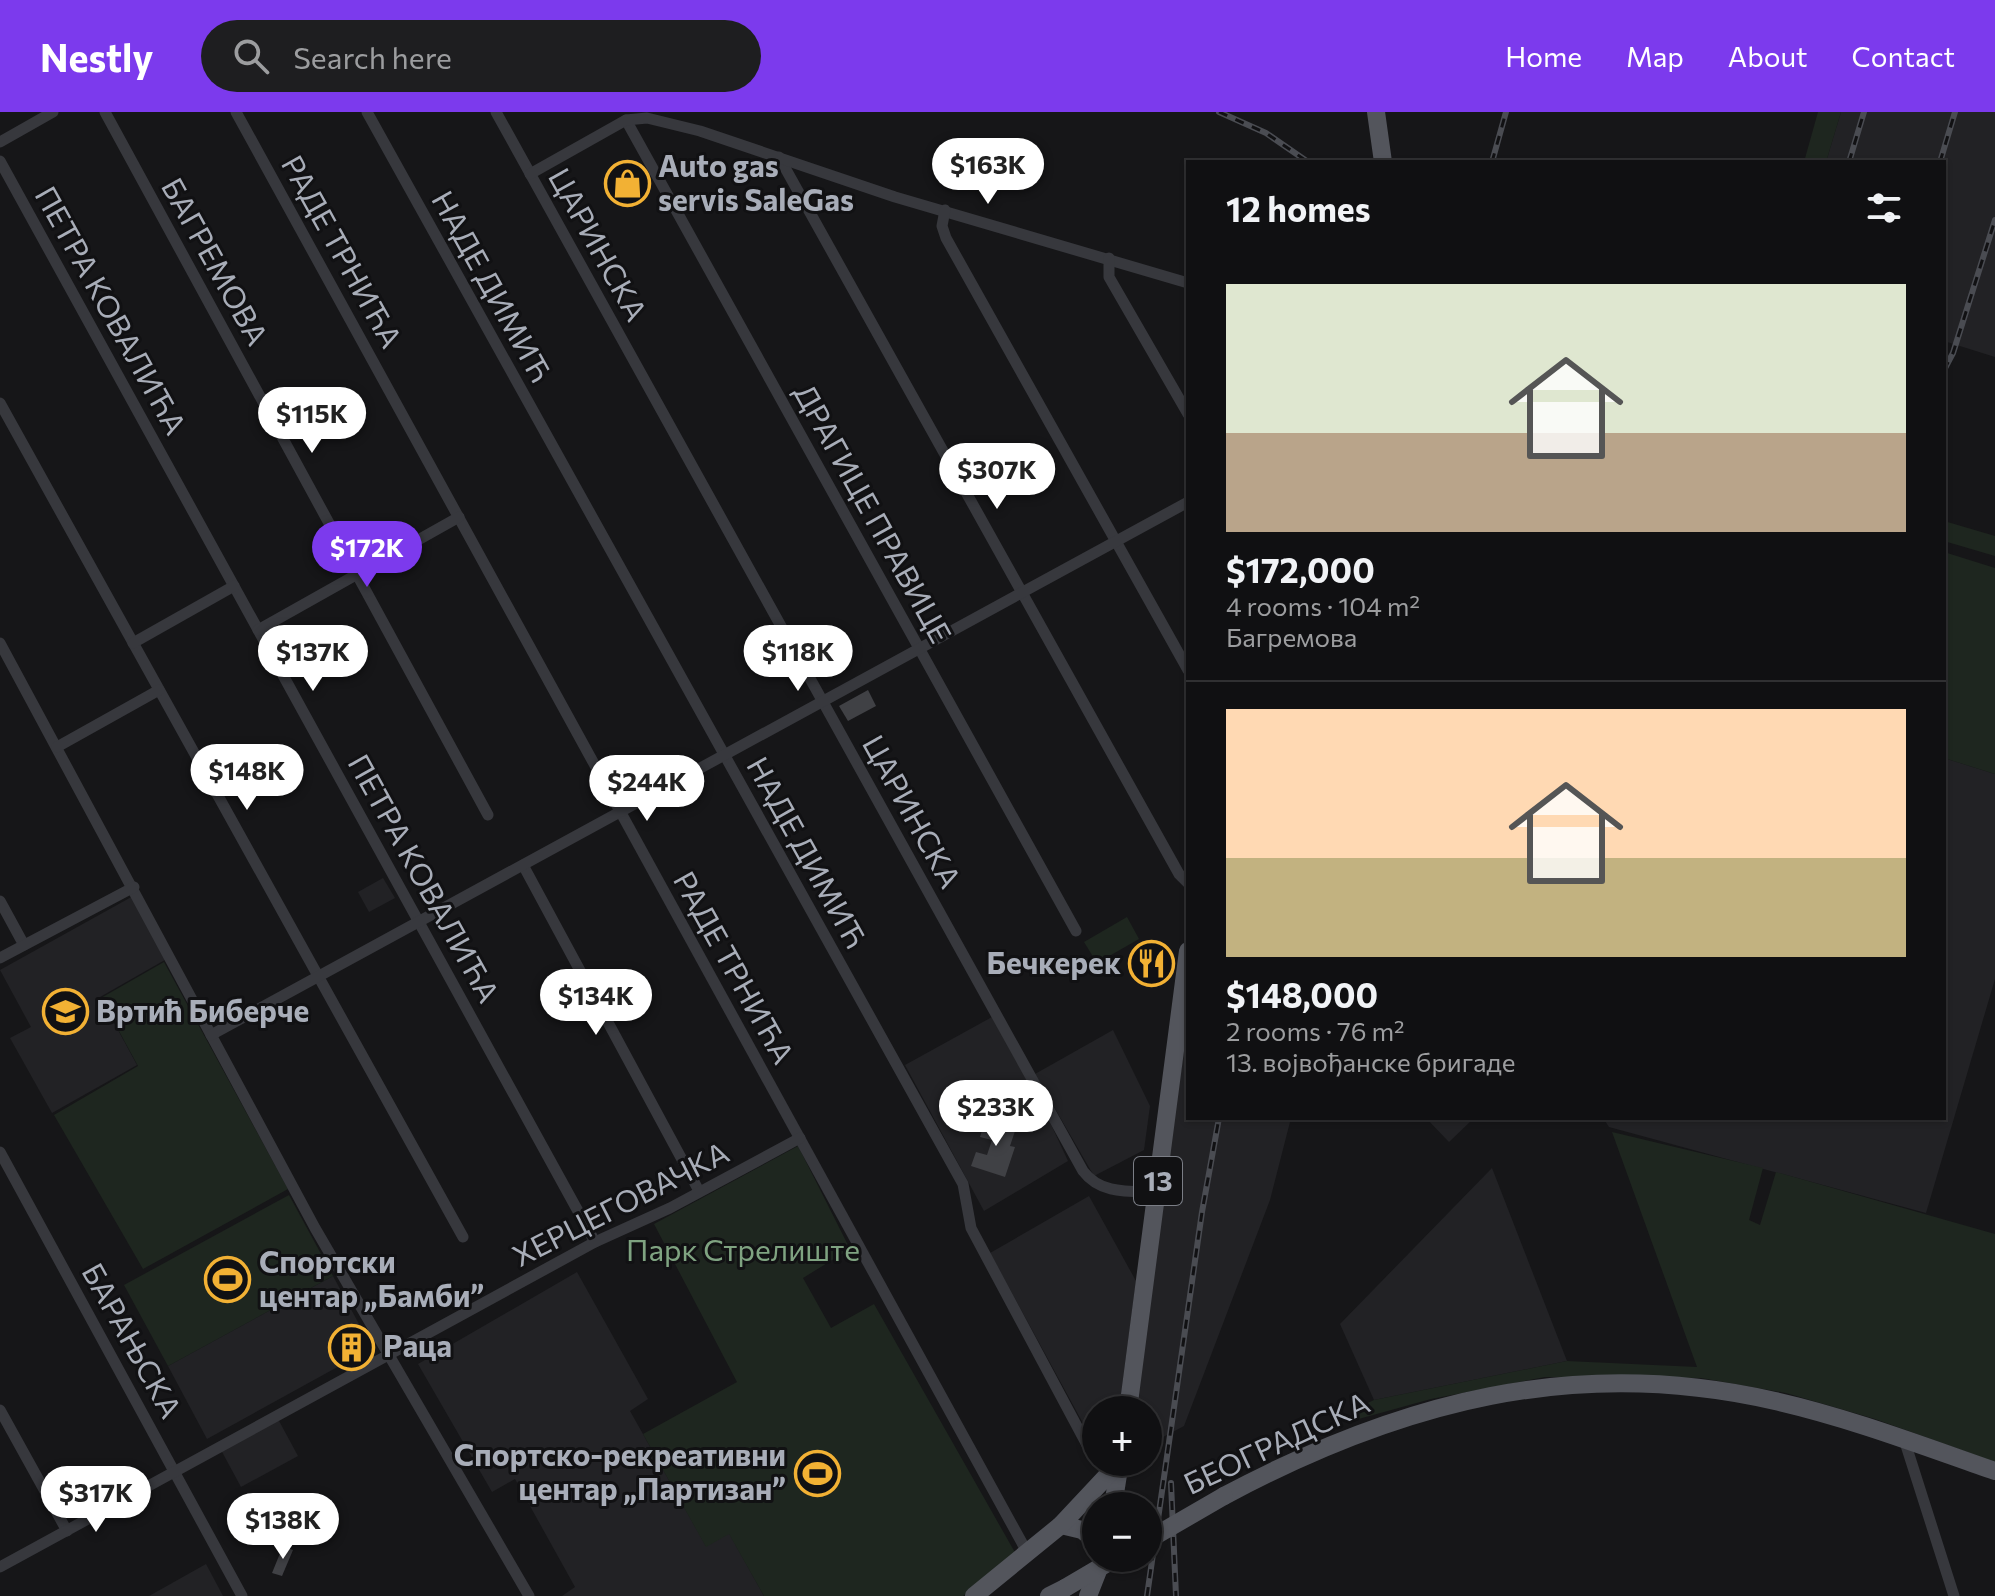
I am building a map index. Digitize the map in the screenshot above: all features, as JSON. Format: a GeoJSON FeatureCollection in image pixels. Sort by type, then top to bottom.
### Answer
{"type":"FeatureCollection","features":[{"type":"Feature","properties":{"kind":"main road"},"geometry":{"type":"LineString","coordinates":[[1376,112],[1383,160]]}},
{"type":"Feature","properties":{"kind":"main road","name":"13"},"geometry":{"type":"LineString","coordinates":[[1130,1396],[1186,967]]}},
{"type":"Feature","properties":{"kind":"main road","name":"БЕОГРАДСКА"},"geometry":{"type":"LineString","coordinates":[[1162,1532],[1310,1452],[1388,1422],[1467,1400],[1565,1386],[1637,1384],[1725,1391],[1796,1406],[1995,1471]]}},
{"type":"Feature","properties":{"kind":"main road"},"geometry":{"type":"LineString","coordinates":[[974,1596],[1061,1525],[1104,1476]]}},
{"type":"Feature","properties":{"kind":"main road"},"geometry":{"type":"LineString","coordinates":[[1061,1525],[1082,1530]]}},
{"type":"Feature","properties":{"kind":"main road"},"geometry":{"type":"LineString","coordinates":[[1057,1592],[1092,1572]]}},
{"type":"Feature","properties":{"kind":"main road"},"geometry":{"type":"LineString","coordinates":[[1088,1596],[1097,1572]]}},
{"type":"Feature","properties":{"kind":"street"},"geometry":{"type":"LineString","coordinates":[[0,142],[53,112]]}},
{"type":"Feature","properties":{"kind":"street","name":"БАГРЕМОВА"},"geometry":{"type":"LineString","coordinates":[[105,112],[488,815]]}},
{"type":"Feature","properties":{"kind":"street","name":"РАДЕ ТРНИЋА"},"geometry":{"type":"LineString","coordinates":[[236,112],[1027,1552]]}},
{"type":"Feature","properties":{"kind":"street","name":"НАДЕ ДИМИЋ"},"geometry":{"type":"LineString","coordinates":[[367,112],[963,1184],[971,1228],[1082,1436]]}},
{"type":"Feature","properties":{"kind":"street","name":"ЦАРИНСКА"},"geometry":{"type":"LineString","coordinates":[[496,112],[1083,1171],[1098,1186],[1157,1192]]}},
{"type":"Feature","properties":{"kind":"street"},"geometry":{"type":"LineString","coordinates":[[530,174],[626,120],[647,118],[1186,282]]}},
{"type":"Feature","properties":{"kind":"street","name":"ДРАГИЦЕ ПРАВИЦЕ"},"geometry":{"type":"LineString","coordinates":[[626,120],[1076,931]]}},
{"type":"Feature","properties":{"kind":"street"},"geometry":{"type":"LineString","coordinates":[[779,157],[1179,874],[1186,881]]}},
{"type":"Feature","properties":{"kind":"street","name":"ПЕТРА КОВАЛИЋА"},"geometry":{"type":"LineString","coordinates":[[0,161],[595,1242]]}},
{"type":"Feature","properties":{"kind":"street"},"geometry":{"type":"LineString","coordinates":[[945,210],[942,226],[946,238],[1186,666]]}},
{"type":"Feature","properties":{"kind":"street"},"geometry":{"type":"LineString","coordinates":[[1109,258],[1109,277],[1186,411]]}},
{"type":"Feature","properties":{"kind":"street"},"geometry":{"type":"LineString","coordinates":[[0,403],[463,1237]]}},
{"type":"Feature","properties":{"kind":"street"},"geometry":{"type":"LineString","coordinates":[[211,1035],[1186,503]]}},
{"type":"Feature","properties":{"kind":"street"},"geometry":{"type":"LineString","coordinates":[[258,630],[459,517]]}},
{"type":"Feature","properties":{"kind":"street"},"geometry":{"type":"LineString","coordinates":[[133,643],[234,586]]}},
{"type":"Feature","properties":{"kind":"street"},"geometry":{"type":"LineString","coordinates":[[0,643],[346,1284],[390,1354],[529,1596]]}},
{"type":"Feature","properties":{"kind":"street"},"geometry":{"type":"LineString","coordinates":[[57,747],[159,690]]}},
{"type":"Feature","properties":{"kind":"street"},"geometry":{"type":"LineString","coordinates":[[523,865],[699,1191]]}},
{"type":"Feature","properties":{"kind":"street"},"geometry":{"type":"LineString","coordinates":[[0,958],[134,887]]}},
{"type":"Feature","properties":{"kind":"street"},"geometry":{"type":"LineString","coordinates":[[0,901],[24,945]]}},
{"type":"Feature","properties":{"kind":"street","name":"ХЕРЦЕГОВАЧКА"},"geometry":{"type":"LineString","coordinates":[[0,1567],[595,1242],[670,1208],[800,1138]]}},
{"type":"Feature","properties":{"kind":"street","name":"БАРАЊСКА"},"geometry":{"type":"LineString","coordinates":[[0,1152],[6,1175],[175,1471],[242,1596]]}},
{"type":"Feature","properties":{"kind":"street"},"geometry":{"type":"LineString","coordinates":[[0,1410],[67,1531]]}},
{"type":"Feature","properties":{"kind":"street"},"geometry":{"type":"LineString","coordinates":[[1904,1439],[1954,1596]]}},
{"type":"Feature","properties":{"kind":"shaded area"},"geometry":{"type":"Polygon","coordinates":[[[1841,112],[1995,112],[1995,357],[1946,342],[1946,160],[1827,160],[1841,112]]]}},
{"type":"Feature","properties":{"kind":"shaded area"},"geometry":{"type":"Polygon","coordinates":[[[1946,759],[1995,774],[1995,979],[1926,1213],[1609,1127],[1604,1120],[1946,1120],[1946,759]]]}},
{"type":"Feature","properties":{"kind":"shaded area"},"geometry":{"type":"Polygon","coordinates":[[[383,878],[395,898],[369,912],[358,892],[383,878]]]}},
{"type":"Feature","properties":{"kind":"shaded area","name":"Вртић Биберче"},"geometry":{"type":"Polygon","coordinates":[[[135,895],[170,957],[100,997],[137,1065],[52,1113],[10,1038],[31,1027],[0,970],[135,895]]]}},
{"type":"Feature","properties":{"kind":"shaded area"},"geometry":{"type":"Polygon","coordinates":[[[992,1017],[1068,1161],[984,1211],[905,1065],[992,1017]]]}},
{"type":"Feature","properties":{"kind":"shaded area"},"geometry":{"type":"Polygon","coordinates":[[[1113,1030],[1150,1106],[1144,1150],[1094,1176],[1035,1074],[1113,1030]]]}},
{"type":"Feature","properties":{"kind":"shaded area"},"geometry":{"type":"Polygon","coordinates":[[[1186,1033],[1186,1120],[1290,1120],[1270,1200],[1184,1426],[1162,1438],[1162,1396],[1137,1396],[1186,1033]]]}},
{"type":"Feature","properties":{"kind":"shaded area"},"geometry":{"type":"Polygon","coordinates":[[[1428,1120],[1472,1120],[1449,1142],[1428,1120]]]}},
{"type":"Feature","properties":{"kind":"shaded area"},"geometry":{"type":"Polygon","coordinates":[[[1492,1168],[1567,1361],[1374,1400],[1340,1324],[1492,1168]]]}},
{"type":"Feature","properties":{"kind":"shaded area"},"geometry":{"type":"Polygon","coordinates":[[[1089,1196],[1136,1281],[1121,1396],[1082,1396],[1082,1421],[990,1253],[1089,1196]]]}},
{"type":"Feature","properties":{"kind":"shaded area"},"geometry":{"type":"Polygon","coordinates":[[[577,1272],[648,1399],[630,1411],[706,1546],[729,1533],[764,1596],[562,1596],[575,1587],[515,1479],[492,1492],[418,1364],[577,1272]]]}},
{"type":"Feature","properties":{"kind":"shaded area"},"geometry":{"type":"Polygon","coordinates":[[[333,1276],[372,1348],[207,1439],[168,1366],[333,1276]]]}},
{"type":"Feature","properties":{"kind":"shaded area"},"geometry":{"type":"Polygon","coordinates":[[[278,1419],[298,1456],[241,1487],[221,1450],[278,1419]]]}},
{"type":"Feature","properties":{"kind":"shaded area"},"geometry":{"type":"Polygon","coordinates":[[[206,1564],[223,1596],[149,1596],[206,1564]]]}},
{"type":"Feature","properties":{"kind":"green space"},"geometry":{"type":"Polygon","coordinates":[[[1818,112],[1841,112],[1827,160],[1805,160],[1818,112]]]}},
{"type":"Feature","properties":{"kind":"green space"},"geometry":{"type":"Polygon","coordinates":[[[1946,522],[1995,536],[1995,556],[1946,542],[1946,522]]]}},
{"type":"Feature","properties":{"kind":"green space"},"geometry":{"type":"Polygon","coordinates":[[[1946,553],[1995,568],[1995,774],[1946,759],[1946,553]]]}},
{"type":"Feature","properties":{"kind":"green space"},"geometry":{"type":"Polygon","coordinates":[[[1127,917],[1139,939],[1097,963],[1084,942],[1127,917]]]}},
{"type":"Feature","properties":{"kind":"green space"},"geometry":{"type":"Polygon","coordinates":[[[164,962],[288,1189],[143,1269],[54,1115],[138,1066],[101,998],[164,962]]]}},
{"type":"Feature","properties":{"kind":"green space"},"geometry":{"type":"Polygon","coordinates":[[[1612,1132],[1763,1168],[1749,1220],[1760,1225],[1776,1172],[1995,1234],[1995,1462],[1875,1419],[1786,1393],[1701,1378],[1545,1377],[1431,1399],[1355,1420],[1353,1410],[1374,1400],[1567,1361],[1697,1367],[1612,1132]]]}},
{"type":"Feature","properties":{"kind":"green space","name":"Спортско-рекреативни центар „Партизан”"},"geometry":{"type":"Polygon","coordinates":[[[798,1146],[850,1249],[803,1278],[831,1328],[874,1304],[1017,1556],[963,1596],[764,1596],[729,1534],[706,1547],[643,1434],[737,1382],[654,1224],[798,1146]]]}},
{"type":"Feature","properties":{"kind":"green space","name":"Спортски центар „Бамби”"},"geometry":{"type":"Polygon","coordinates":[[[289,1195],[333,1276],[168,1366],[124,1285],[289,1195]]]}},
{"type":"Feature","properties":{"kind":"building"},"geometry":{"type":"Polygon","coordinates":[[[868,690],[876,706],[848,721],[839,706],[868,690]]]}},
{"type":"Feature","properties":{"kind":"building"},"geometry":{"type":"Polygon","coordinates":[[[986,1118],[1016,1128],[1010,1146],[1015,1147],[1005,1177],[971,1166],[976,1152],[987,1155],[992,1140],[980,1137],[986,1118]]]}},
{"type":"Feature","properties":{"kind":"building","name":"Раца"},"geometry":{"type":"Polygon","coordinates":[[[362,1329],[372,1348],[342,1365],[331,1346],[362,1329]]]}},
{"type":"Feature","properties":{"kind":"building"},"geometry":{"type":"Polygon","coordinates":[[[283,1546],[293,1550],[282,1576],[272,1573],[283,1546]]]}},
{"type":"Feature","properties":{"kind":"railway"},"geometry":{"type":"LineString","coordinates":[[1219,112],[1266,133],[1305,160]]}},
{"type":"Feature","properties":{"kind":"railway"},"geometry":{"type":"LineString","coordinates":[[1493,160],[1506,112]]}},
{"type":"Feature","properties":{"kind":"railway"},"geometry":{"type":"LineString","coordinates":[[1850,160],[1864,112]]}},
{"type":"Feature","properties":{"kind":"railway"},"geometry":{"type":"LineString","coordinates":[[1941,160],[1955,112]]}},
{"type":"Feature","properties":{"kind":"railway"},"geometry":{"type":"LineString","coordinates":[[1946,366],[1953,353],[1995,220]]}},
{"type":"Feature","properties":{"kind":"railway"},"geometry":{"type":"LineString","coordinates":[[1147,1596],[1202,1212],[1219,1120]]}},
{"type":"Feature","properties":{"kind":"railway"},"geometry":{"type":"LineString","coordinates":[[1171,1483],[1176,1596]]}},
{"type":"Feature","properties":{"kind":"place","name":"Auto gas servis SaleGas"},"geometry":{"type":"Point","coordinates":[627,184]}},
{"type":"Feature","properties":{"kind":"place","name":"Бечкерек"},"geometry":{"type":"Point","coordinates":[1152,964]}},
{"type":"Feature","properties":{"kind":"place","name":"Вртић Биберче"},"geometry":{"type":"Point","coordinates":[65,1012]}},
{"type":"Feature","properties":{"kind":"place","name":"Спортски центар „Бамби”"},"geometry":{"type":"Point","coordinates":[228,1280]}},
{"type":"Feature","properties":{"kind":"place","name":"Раца"},"geometry":{"type":"Point","coordinates":[352,1347]}},
{"type":"Feature","properties":{"kind":"place","name":"Спортско-рекреативни центар „Партизан”"},"geometry":{"type":"Point","coordinates":[817,1473]}},
{"type":"Feature","properties":{"kind":"park label","name":"Парк Стрелиште"},"geometry":{"type":"Point","coordinates":[743,1251]}}]}
